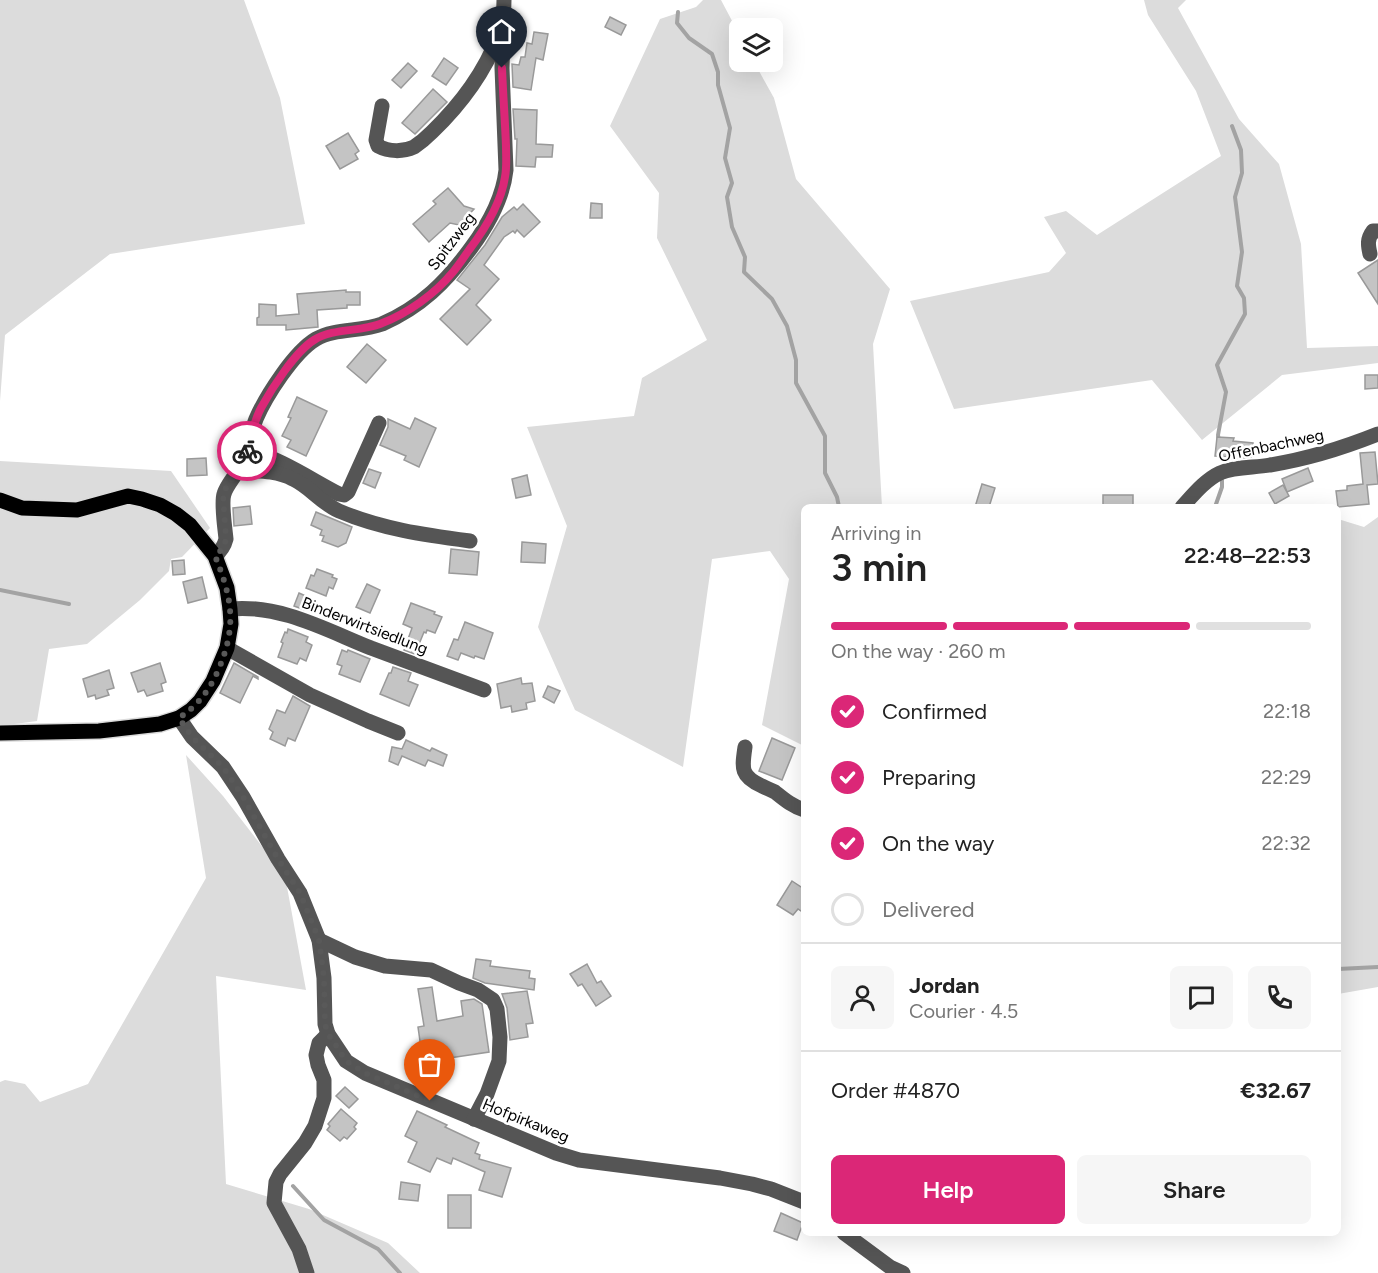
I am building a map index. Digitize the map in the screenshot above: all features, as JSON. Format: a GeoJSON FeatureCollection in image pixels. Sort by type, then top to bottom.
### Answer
{"type":"FeatureCollection","features":[{"type":"Feature","properties":{"kind":"main road"},"geometry":{"type":"LineString","coordinates":[[0,500],[22,508],[77,510],[128,496],[160,505],[190,525],[215,556],[226,588],[231,624],[223,661],[208,691],[191,710],[179,718],[160,724],[99,730],[0,733]]}},
{"type":"Feature","properties":{"kind":"street","name":"Spitzweg"},"geometry":{"type":"LineString","coordinates":[[215,556],[224,546],[226,539],[223,495],[239,470],[261,408],[293,360],[314,340],[324,335],[381,324],[399,316],[426,298],[453,272],[491,218],[505,180],[506,170],[502,68],[504,0]]}},
{"type":"Feature","properties":{"kind":"street"},"geometry":{"type":"LineString","coordinates":[[382,106],[375,140],[378,146],[391,151],[414,147],[445,120],[470,89],[485,66],[498,37],[503,32]]}},
{"type":"Feature","properties":{"kind":"street"},"geometry":{"type":"LineString","coordinates":[[1370,254],[1369,236],[1372,231],[1378,231]]}},
{"type":"Feature","properties":{"kind":"street"},"geometry":{"type":"LineString","coordinates":[[247,450],[289,467],[344,495],[348,492],[379,423]]}},
{"type":"Feature","properties":{"kind":"street","name":"Offenbachweg"},"geometry":{"type":"LineString","coordinates":[[1185,504],[1206,482],[1219,473],[1235,468],[1269,465],[1318,455],[1378,434]]}},
{"type":"Feature","properties":{"kind":"street"},"geometry":{"type":"LineString","coordinates":[[239,470],[277,472],[295,479],[336,510],[388,528],[470,541]]}},
{"type":"Feature","properties":{"kind":"street","name":"Binderwirtsiedlung"},"geometry":{"type":"LineString","coordinates":[[230,609],[262,610],[302,619],[484,690]]}},
{"type":"Feature","properties":{"kind":"street"},"geometry":{"type":"LineString","coordinates":[[227,648],[310,695],[398,733]]}},
{"type":"Feature","properties":{"kind":"street","name":"Hofpirkaweg"},"geometry":{"type":"LineString","coordinates":[[179,718],[192,737],[223,767],[300,893],[319,940],[324,978],[325,1024],[328,1034],[346,1061],[365,1073],[556,1153],[579,1160],[752,1184],[801,1201]]}},
{"type":"Feature","properties":{"kind":"street"},"geometry":{"type":"LineString","coordinates":[[744,747],[742,767],[747,776],[753,782],[774,791],[783,800],[801,809]]}},
{"type":"Feature","properties":{"kind":"street"},"geometry":{"type":"LineString","coordinates":[[319,940],[355,957],[385,966],[431,970],[478,990],[493,1000],[497,1009],[500,1037],[499,1061],[487,1094],[474,1119]]}},
{"type":"Feature","properties":{"kind":"street"},"geometry":{"type":"LineString","coordinates":[[307,1273],[299,1249],[274,1203],[276,1182],[280,1174],[305,1143],[318,1117],[324,1098],[324,1080],[316,1055],[319,1043],[328,1034]]}},
{"type":"Feature","properties":{"kind":"street"},"geometry":{"type":"LineString","coordinates":[[848,1236],[890,1267],[903,1273]]}},
{"type":"Feature","properties":{"kind":"shaded area"},"geometry":{"type":"Polygon","coordinates":[[[0,0],[244,0],[280,98],[305,224],[110,254],[5,335],[0,401],[0,0]]]}},
{"type":"Feature","properties":{"kind":"shaded area"},"geometry":{"type":"Polygon","coordinates":[[[703,0],[721,0],[731,18],[729,72],[760,72],[774,98],[796,179],[890,289],[873,344],[882,504],[801,504],[801,744],[762,725],[789,579],[770,551],[712,559],[683,767],[575,710],[538,627],[567,526],[527,427],[634,416],[642,378],[707,340],[657,238],[659,193],[610,126],[660,19],[696,7],[703,0]]]}},
{"type":"Feature","properties":{"kind":"shaded area"},"geometry":{"type":"Polygon","coordinates":[[[1144,0],[1186,0],[1178,8],[1239,119],[1279,164],[1301,244],[1307,348],[1378,346],[1378,363],[1282,375],[1202,440],[1152,380],[954,409],[910,301],[1049,272],[1066,253],[1044,217],[1066,211],[1097,235],[1221,156],[1196,91],[1148,15],[1144,0]]]}},
{"type":"Feature","properties":{"kind":"shaded area"},"geometry":{"type":"Polygon","coordinates":[[[0,461],[171,471],[210,528],[182,557],[171,559],[169,571],[140,600],[87,644],[49,649],[37,721],[0,726],[0,461]]]}},
{"type":"Feature","properties":{"kind":"shaded area"},"geometry":{"type":"Polygon","coordinates":[[[1378,517],[1378,987],[1341,993],[1341,520],[1364,527],[1378,517]]]}},
{"type":"Feature","properties":{"kind":"shaded area"},"geometry":{"type":"Polygon","coordinates":[[[186,755],[223,796],[285,876],[306,990],[216,976],[226,1184],[309,1209],[388,1243],[420,1273],[0,1273],[0,1082],[5,1080],[25,1084],[40,1102],[88,1084],[206,878],[186,755]]]}},
{"type":"Feature","properties":{"kind":"building"},"geometry":{"type":"Polygon","coordinates":[[[610,17],[626,25],[621,35],[605,27],[610,17]]]}},
{"type":"Feature","properties":{"kind":"building"},"geometry":{"type":"Polygon","coordinates":[[[534,32],[548,34],[543,60],[536,58],[531,90],[513,87],[512,64],[519,65],[521,57],[525,57],[527,43],[532,44],[534,32]]]}},
{"type":"Feature","properties":{"kind":"building"},"geometry":{"type":"Polygon","coordinates":[[[444,58],[458,68],[446,85],[432,76],[444,58]]]}},
{"type":"Feature","properties":{"kind":"building"},"geometry":{"type":"Polygon","coordinates":[[[408,63],[417,71],[401,88],[392,80],[408,63]]]}},
{"type":"Feature","properties":{"kind":"building"},"geometry":{"type":"Polygon","coordinates":[[[433,89],[447,102],[415,134],[402,123],[433,89]]]}},
{"type":"Feature","properties":{"kind":"building"},"geometry":{"type":"Polygon","coordinates":[[[513,109],[537,110],[536,144],[553,145],[552,157],[536,157],[535,167],[516,166],[517,139],[515,139],[513,109]]]}},
{"type":"Feature","properties":{"kind":"building"},"geometry":{"type":"Polygon","coordinates":[[[348,133],[359,151],[355,154],[358,159],[340,169],[326,146],[348,133]]]}},
{"type":"Feature","properties":{"kind":"building"},"geometry":{"type":"Polygon","coordinates":[[[448,188],[464,206],[474,209],[459,225],[450,223],[429,242],[413,224],[436,204],[433,201],[448,188]]]}},
{"type":"Feature","properties":{"kind":"building"},"geometry":{"type":"Polygon","coordinates":[[[591,203],[602,204],[602,218],[590,218],[591,203]]]}},
{"type":"Feature","properties":{"kind":"building"},"geometry":{"type":"Polygon","coordinates":[[[523,204],[540,222],[524,237],[517,230],[504,237],[484,265],[499,279],[476,305],[491,320],[467,345],[440,319],[470,289],[457,280],[485,245],[502,217],[514,207],[517,210],[523,204]]]}},
{"type":"Feature","properties":{"kind":"building"},"geometry":{"type":"Polygon","coordinates":[[[1378,260],[1378,304],[1358,273],[1378,260]]]}},
{"type":"Feature","properties":{"kind":"building"},"geometry":{"type":"Polygon","coordinates":[[[346,290],[346,292],[360,292],[360,305],[317,310],[318,327],[286,330],[286,325],[257,325],[259,304],[276,305],[276,316],[299,314],[297,294],[346,290]]]}},
{"type":"Feature","properties":{"kind":"building"},"geometry":{"type":"Polygon","coordinates":[[[367,344],[386,360],[366,383],[347,367],[367,344]]]}},
{"type":"Feature","properties":{"kind":"building"},"geometry":{"type":"Polygon","coordinates":[[[1365,375],[1378,375],[1378,388],[1365,389],[1365,375]]]}},
{"type":"Feature","properties":{"kind":"building"},"geometry":{"type":"Polygon","coordinates":[[[297,397],[327,411],[306,456],[287,447],[291,440],[282,436],[291,418],[288,417],[297,397]]]}},
{"type":"Feature","properties":{"kind":"building"},"geometry":{"type":"Polygon","coordinates":[[[415,418],[436,428],[419,467],[404,460],[406,456],[380,445],[388,427],[388,419],[410,429],[415,418]]]}},
{"type":"Feature","properties":{"kind":"building"},"geometry":{"type":"Polygon","coordinates":[[[1217,437],[1234,438],[1233,441],[1253,443],[1251,457],[1231,459],[1232,457],[1215,456],[1217,437]]]}},
{"type":"Feature","properties":{"kind":"building"},"geometry":{"type":"Polygon","coordinates":[[[1375,452],[1378,484],[1367,485],[1369,504],[1341,507],[1341,504],[1338,504],[1336,491],[1347,490],[1347,486],[1363,484],[1360,453],[1375,452]]]}},
{"type":"Feature","properties":{"kind":"building"},"geometry":{"type":"Polygon","coordinates":[[[206,458],[207,475],[187,476],[187,459],[206,458]]]}},
{"type":"Feature","properties":{"kind":"building"},"geometry":{"type":"Polygon","coordinates":[[[1308,468],[1313,481],[1287,492],[1282,479],[1308,468]]]}},
{"type":"Feature","properties":{"kind":"building"},"geometry":{"type":"Polygon","coordinates":[[[369,469],[381,473],[375,488],[363,483],[369,469]]]}},
{"type":"Feature","properties":{"kind":"building"},"geometry":{"type":"Polygon","coordinates":[[[527,475],[531,495],[516,498],[512,479],[527,475]]]}},
{"type":"Feature","properties":{"kind":"building"},"geometry":{"type":"Polygon","coordinates":[[[982,484],[995,488],[990,504],[976,504],[982,484]]]}},
{"type":"Feature","properties":{"kind":"building"},"geometry":{"type":"Polygon","coordinates":[[[1283,485],[1289,496],[1275,504],[1269,493],[1283,485]]]}},
{"type":"Feature","properties":{"kind":"building"},"geometry":{"type":"Polygon","coordinates":[[[1103,495],[1133,495],[1133,504],[1103,504],[1103,495]]]}},
{"type":"Feature","properties":{"kind":"building"},"geometry":{"type":"Polygon","coordinates":[[[250,506],[252,524],[234,526],[233,508],[250,506]]]}},
{"type":"Feature","properties":{"kind":"building"},"geometry":{"type":"Polygon","coordinates":[[[316,512],[352,527],[346,543],[338,547],[322,541],[324,536],[320,535],[322,530],[311,525],[316,512]]]}},
{"type":"Feature","properties":{"kind":"building"},"geometry":{"type":"Polygon","coordinates":[[[522,542],[546,544],[545,563],[521,562],[522,542]]]}},
{"type":"Feature","properties":{"kind":"building"},"geometry":{"type":"Polygon","coordinates":[[[451,549],[479,552],[477,575],[449,573],[451,549]]]}},
{"type":"Feature","properties":{"kind":"building"},"geometry":{"type":"Polygon","coordinates":[[[184,560],[185,574],[173,575],[172,561],[184,560]]]}},
{"type":"Feature","properties":{"kind":"building"},"geometry":{"type":"Polygon","coordinates":[[[317,569],[337,579],[333,589],[329,587],[326,596],[306,588],[311,575],[314,576],[317,569]]]}},
{"type":"Feature","properties":{"kind":"building"},"geometry":{"type":"Polygon","coordinates":[[[202,577],[207,598],[188,603],[183,582],[202,577]]]}},
{"type":"Feature","properties":{"kind":"building"},"geometry":{"type":"Polygon","coordinates":[[[367,584],[380,590],[370,613],[356,607],[367,584]]]}},
{"type":"Feature","properties":{"kind":"building"},"geometry":{"type":"Polygon","coordinates":[[[299,593],[310,598],[305,610],[294,606],[299,593]]]}},
{"type":"Feature","properties":{"kind":"building"},"geometry":{"type":"Polygon","coordinates":[[[411,603],[442,617],[435,633],[427,630],[426,633],[424,632],[415,654],[404,650],[412,628],[403,624],[411,603]]]}},
{"type":"Feature","properties":{"kind":"building"},"geometry":{"type":"Polygon","coordinates":[[[465,622],[493,633],[484,659],[461,653],[458,660],[447,656],[454,639],[458,640],[465,622]]]}},
{"type":"Feature","properties":{"kind":"building"},"geometry":{"type":"Polygon","coordinates":[[[288,629],[308,637],[306,642],[312,645],[306,661],[300,658],[297,664],[278,657],[283,643],[281,642],[288,629]]]}},
{"type":"Feature","properties":{"kind":"building"},"geometry":{"type":"Polygon","coordinates":[[[342,650],[347,652],[348,650],[370,659],[360,682],[339,674],[342,666],[337,664],[342,650]]]}},
{"type":"Feature","properties":{"kind":"building"},"geometry":{"type":"Polygon","coordinates":[[[160,663],[166,682],[161,684],[163,691],[147,696],[144,690],[138,692],[131,673],[160,663]]]}},
{"type":"Feature","properties":{"kind":"building"},"geometry":{"type":"Polygon","coordinates":[[[234,663],[258,677],[258,679],[253,676],[240,703],[220,693],[234,663]]]}},
{"type":"Feature","properties":{"kind":"building"},"geometry":{"type":"Polygon","coordinates":[[[393,667],[411,673],[408,681],[418,685],[409,706],[380,694],[393,667]]]}},
{"type":"Feature","properties":{"kind":"building"},"geometry":{"type":"Polygon","coordinates":[[[109,670],[114,688],[107,690],[109,695],[96,699],[95,695],[88,697],[83,679],[109,670]]]}},
{"type":"Feature","properties":{"kind":"building"},"geometry":{"type":"Polygon","coordinates":[[[521,678],[522,684],[532,683],[535,701],[526,703],[527,709],[512,712],[511,706],[501,708],[497,684],[521,678]]]}},
{"type":"Feature","properties":{"kind":"building"},"geometry":{"type":"Polygon","coordinates":[[[548,686],[560,691],[554,703],[543,697],[548,686]]]}},
{"type":"Feature","properties":{"kind":"building"},"geometry":{"type":"Polygon","coordinates":[[[293,696],[310,706],[295,741],[288,738],[285,746],[270,739],[273,732],[269,729],[277,710],[285,713],[293,696]]]}},
{"type":"Feature","properties":{"kind":"building"},"geometry":{"type":"Polygon","coordinates":[[[772,738],[795,748],[782,780],[759,771],[772,738]]]}},
{"type":"Feature","properties":{"kind":"building"},"geometry":{"type":"Polygon","coordinates":[[[406,740],[430,751],[432,748],[447,755],[443,766],[428,760],[425,766],[402,756],[398,765],[389,761],[392,747],[402,749],[406,740]]]}},
{"type":"Feature","properties":{"kind":"building"},"geometry":{"type":"Polygon","coordinates":[[[792,881],[801,887],[801,911],[798,909],[793,915],[777,905],[792,881]]]}},
{"type":"Feature","properties":{"kind":"building"},"geometry":{"type":"Polygon","coordinates":[[[476,959],[491,961],[490,966],[530,971],[529,978],[535,979],[534,990],[485,983],[473,978],[476,959]]]}},
{"type":"Feature","properties":{"kind":"building"},"geometry":{"type":"Polygon","coordinates":[[[587,964],[597,983],[601,981],[611,996],[596,1006],[582,984],[578,986],[570,974],[587,964]]]}},
{"type":"Feature","properties":{"kind":"building"},"geometry":{"type":"Polygon","coordinates":[[[432,987],[437,1021],[463,1016],[461,1001],[474,999],[482,1004],[489,1052],[423,1062],[418,1027],[424,1026],[418,989],[432,987]]]}},
{"type":"Feature","properties":{"kind":"building"},"geometry":{"type":"Polygon","coordinates":[[[527,991],[533,1023],[526,1024],[528,1037],[510,1040],[507,1008],[502,994],[527,991]]]}},
{"type":"Feature","properties":{"kind":"building"},"geometry":{"type":"Polygon","coordinates":[[[345,1087],[358,1099],[349,1108],[336,1096],[345,1087]]]}},
{"type":"Feature","properties":{"kind":"building"},"geometry":{"type":"Polygon","coordinates":[[[341,1109],[357,1123],[354,1127],[356,1129],[347,1139],[344,1137],[340,1141],[327,1130],[330,1126],[328,1124],[341,1109]]]}},
{"type":"Feature","properties":{"kind":"building"},"geometry":{"type":"Polygon","coordinates":[[[417,1111],[479,1143],[475,1153],[480,1155],[479,1159],[511,1168],[502,1197],[479,1190],[485,1172],[453,1158],[451,1164],[437,1158],[430,1172],[408,1162],[417,1142],[405,1136],[417,1111]]]}},
{"type":"Feature","properties":{"kind":"building"},"geometry":{"type":"Polygon","coordinates":[[[401,1182],[420,1185],[418,1201],[399,1199],[401,1182]]]}},
{"type":"Feature","properties":{"kind":"building"},"geometry":{"type":"Polygon","coordinates":[[[448,1195],[471,1195],[471,1228],[448,1228],[448,1195]]]}},
{"type":"Feature","properties":{"kind":"building"},"geometry":{"type":"Polygon","coordinates":[[[781,1213],[801,1222],[797,1240],[774,1231],[781,1213]]]}},
{"type":"Feature","properties":{"kind":"waterway"},"geometry":{"type":"LineString","coordinates":[[678,12],[677,23],[689,38],[712,54],[718,72],[718,85],[730,128],[725,158],[732,183],[727,197],[732,227],[745,257],[744,272],[772,299],[787,326],[796,360],[796,383],[825,436],[825,473],[838,504]]}},
{"type":"Feature","properties":{"kind":"waterway"},"geometry":{"type":"LineString","coordinates":[[1219,441],[1218,435],[1226,392],[1217,365],[1245,314],[1244,298],[1237,286],[1242,252],[1235,197],[1242,173],[1241,150],[1232,126]]}},
{"type":"Feature","properties":{"kind":"waterway"},"geometry":{"type":"LineString","coordinates":[[1216,504],[1222,487],[1222,479]]}},
{"type":"Feature","properties":{"kind":"waterway"},"geometry":{"type":"LineString","coordinates":[[0,590],[69,604]]}},
{"type":"Feature","properties":{"kind":"waterway"},"geometry":{"type":"LineString","coordinates":[[1341,969],[1378,967]]}},
{"type":"Feature","properties":{"kind":"waterway"},"geometry":{"type":"LineString","coordinates":[[293,1186],[324,1220],[378,1249],[400,1273]]}},
{"type":"Feature","properties":{"kind":"way so far"},"geometry":{"type":"LineString","coordinates":[[247,451],[239,470],[223,495],[226,539],[224,546],[215,556],[226,588],[230,609],[231,624],[227,648],[208,691],[191,710],[179,718],[192,737],[223,767],[300,893],[319,940],[324,978],[325,1024],[328,1034],[346,1061],[365,1073],[430,1101]]}},
{"type":"Feature","properties":{"kind":"route"},"geometry":{"type":"LineString","coordinates":[[247,451],[261,408],[293,360],[306,347],[324,335],[364,329],[399,316],[438,288],[481,234],[491,218],[505,180],[506,149],[502,68]]}}]}
